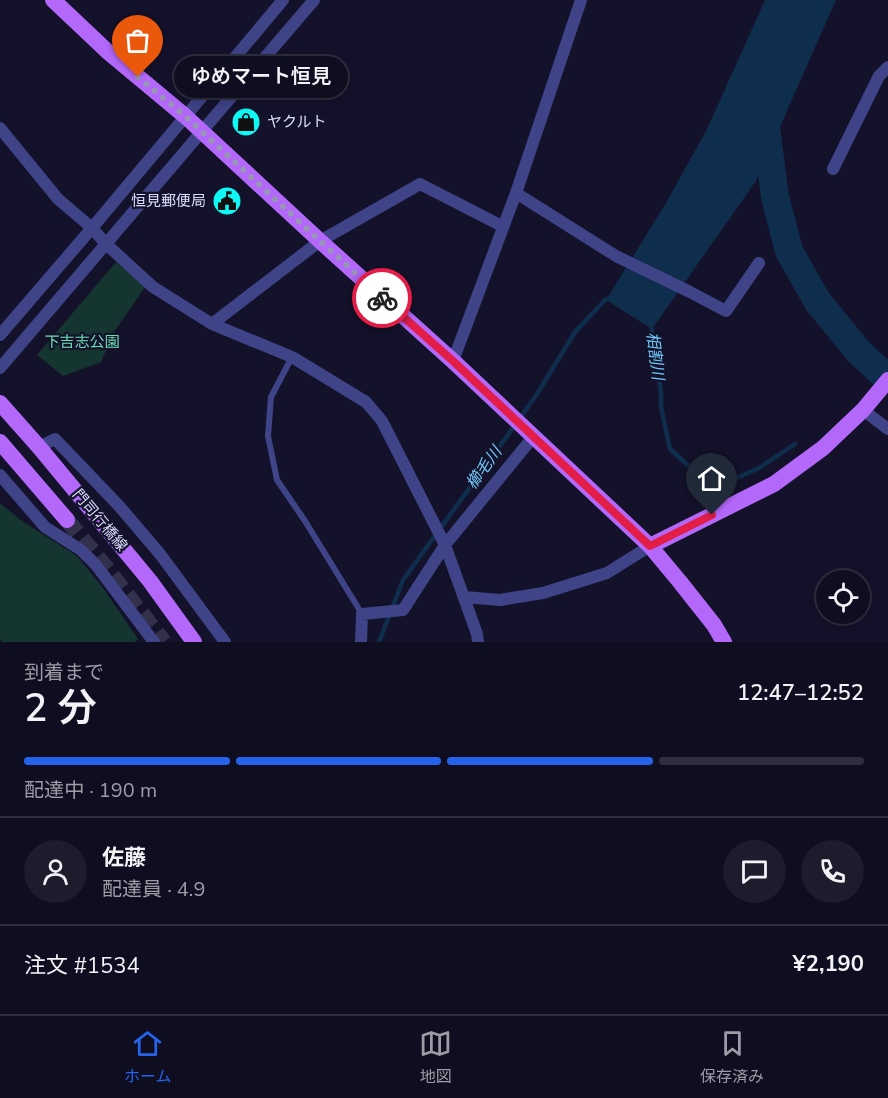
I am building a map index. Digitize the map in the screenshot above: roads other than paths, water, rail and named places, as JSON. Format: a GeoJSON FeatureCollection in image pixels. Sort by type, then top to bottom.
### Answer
{"type":"FeatureCollection","features":[{"type":"Feature","properties":{"kind":"main road"},"geometry":{"type":"LineString","coordinates":[[53,0],[107,51],[185,116],[453,361],[650,546],[714,625],[724,642]]}},
{"type":"Feature","properties":{"kind":"main road"},"geometry":{"type":"LineString","coordinates":[[650,546],[774,484],[823,448],[863,410],[888,380]]}},
{"type":"Feature","properties":{"kind":"main road","name":"門司行橋線"},"geometry":{"type":"LineString","coordinates":[[0,403],[150,580],[195,642]]}},
{"type":"Feature","properties":{"kind":"main road","name":"門司行橋線"},"geometry":{"type":"LineString","coordinates":[[0,442],[67,520]]}},
{"type":"Feature","properties":{"kind":"street"},"geometry":{"type":"LineString","coordinates":[[0,335],[283,0]]}},
{"type":"Feature","properties":{"kind":"street"},"geometry":{"type":"LineString","coordinates":[[0,368],[314,0]]}},
{"type":"Feature","properties":{"kind":"street"},"geometry":{"type":"LineString","coordinates":[[453,361],[516,193],[581,0]]}},
{"type":"Feature","properties":{"kind":"street"},"geometry":{"type":"LineString","coordinates":[[833,169],[885,74]]}},
{"type":"Feature","properties":{"kind":"street"},"geometry":{"type":"LineString","coordinates":[[0,128],[58,199],[153,286],[212,324],[292,357],[366,402],[382,421],[446,545],[478,642]]}},
{"type":"Feature","properties":{"kind":"street"},"geometry":{"type":"LineString","coordinates":[[212,324],[320,241],[420,184],[502,226]]}},
{"type":"Feature","properties":{"kind":"street"},"geometry":{"type":"LineString","coordinates":[[516,193],[616,256],[726,310],[759,262]]}},
{"type":"Feature","properties":{"kind":"street"},"geometry":{"type":"LineString","coordinates":[[863,410],[888,429]]}},
{"type":"Feature","properties":{"kind":"street"},"geometry":{"type":"LineString","coordinates":[[361,642],[362,614],[403,610],[446,545],[533,437]]}},
{"type":"Feature","properties":{"kind":"street"},"geometry":{"type":"LineString","coordinates":[[39,447],[56,439],[160,554],[225,642]]}},
{"type":"Feature","properties":{"kind":"street"},"geometry":{"type":"LineString","coordinates":[[0,475],[45,527],[81,550],[96,565],[154,642]]}},
{"type":"Feature","properties":{"kind":"street"},"geometry":{"type":"LineString","coordinates":[[464,597],[500,600],[543,593],[608,573],[650,546]]}},
{"type":"Feature","properties":{"kind":"lane"},"geometry":{"type":"LineString","coordinates":[[292,357],[271,397],[268,436],[278,480],[362,614]]}},
{"type":"Feature","properties":{"kind":"water"},"geometry":{"type":"Polygon","coordinates":[[[765,0],[836,0],[756,181],[652,329],[606,300],[666,203],[707,129],[765,0]]]}},
{"type":"Feature","properties":{"kind":"waterway","name":"相割川"},"geometry":{"type":"LineString","coordinates":[[764,112],[775,197],[789,251],[818,302],[859,352],[888,379]]}},
{"type":"Feature","properties":{"kind":"waterway","name":"櫛毛川"},"geometry":{"type":"LineString","coordinates":[[520,418],[575,332],[605,300],[610,298]]}},
{"type":"Feature","properties":{"kind":"waterway","name":"相割川"},"geometry":{"type":"LineString","coordinates":[[651,325],[661,392],[661,407],[670,449],[691,468],[728,482],[759,468],[795,444]]}},
{"type":"Feature","properties":{"kind":"waterway","name":"櫛毛川"},"geometry":{"type":"LineString","coordinates":[[379,642],[403,580],[515,425]]}},
{"type":"Feature","properties":{"kind":"tunnel"},"geometry":{"type":"LineString","coordinates":[[67,520],[164,642]]}},
{"type":"Feature","properties":{"kind":"place","name":"ゆめマート恒見"},"geometry":{"type":"Point","coordinates":[138,77]}},
{"type":"Feature","properties":{"kind":"place","name":"ヤクルト"},"geometry":{"type":"Point","coordinates":[246,122]}},
{"type":"Feature","properties":{"kind":"place","name":"恒見郵便局"},"geometry":{"type":"Point","coordinates":[227,201]}},
{"type":"Feature","properties":{"kind":"park label","name":"下吉志公園"},"geometry":{"type":"Point","coordinates":[82,342]}}]}
